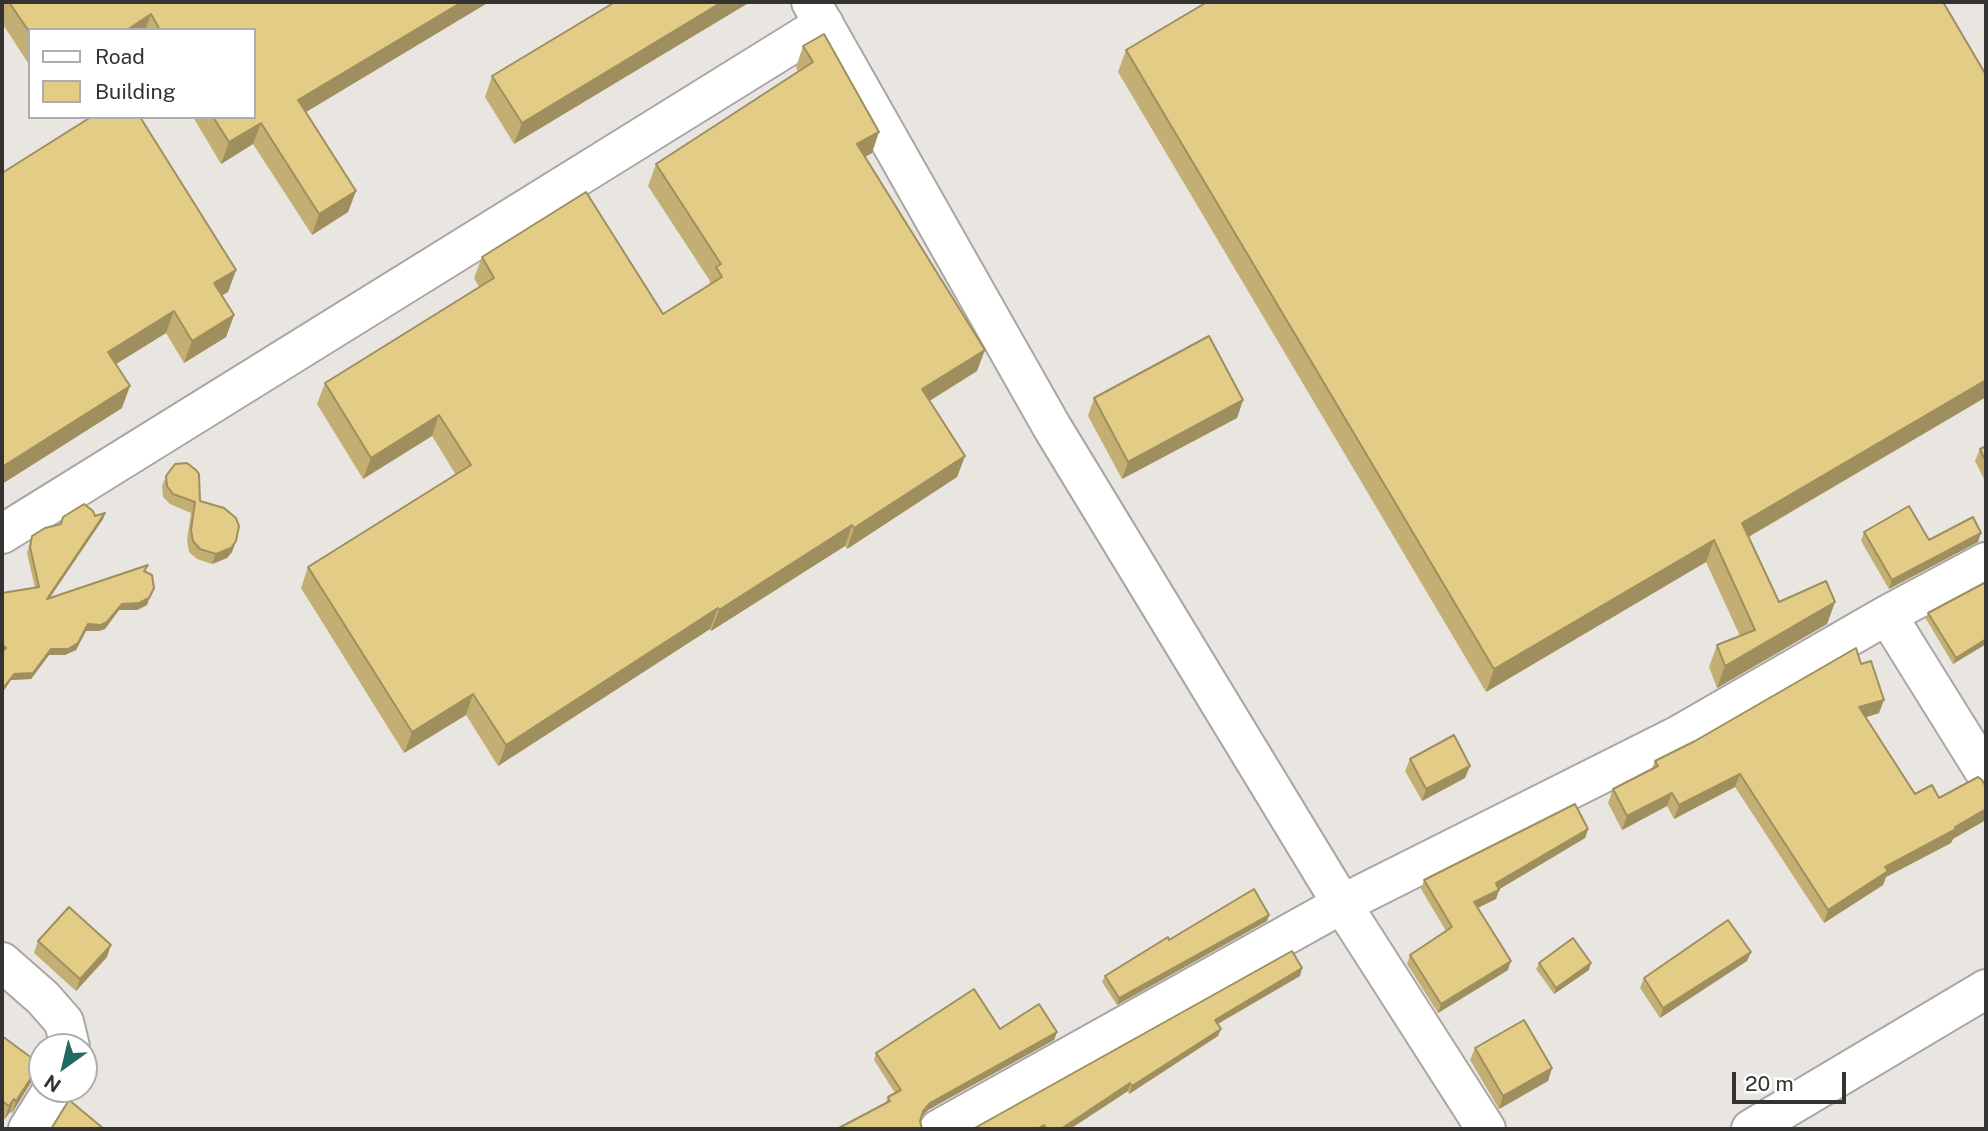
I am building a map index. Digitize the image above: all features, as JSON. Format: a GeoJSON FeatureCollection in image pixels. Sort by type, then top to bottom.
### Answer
{"type":"FeatureCollection","features":[{"type":"Feature","properties":{"kind":"main road"},"geometry":{"type":"LineString","coordinates":[[2,534],[817,13],[1052,427],[1342,904],[1486,1129]]}},
{"type":"Feature","properties":{"kind":"main road"},"geometry":{"type":"LineString","coordinates":[[939,1129],[1342,904],[1679,735],[1887,615],[1986,562]]}},
{"type":"Feature","properties":{"kind":"main road"},"geometry":{"type":"LineString","coordinates":[[1887,615],[1986,774]]}},
{"type":"Feature","properties":{"kind":"main road"},"geometry":{"type":"LineString","coordinates":[[2,962],[43,998],[64,1022],[67,1033]]}},
{"type":"Feature","properties":{"kind":"main road"},"geometry":{"type":"LineString","coordinates":[[1751,1129],[1986,989]]}},
{"type":"Feature","properties":{"kind":"main road"},"geometry":{"type":"LineString","coordinates":[[28,1129],[44,1103]]}},
{"type":"Feature","properties":{"kind":"building"},"geometry":{"type":"Polygon","coordinates":[[[9,2],[462,2],[298,100],[356,191],[319,214],[261,123],[229,142],[214,119],[256,119],[256,28],[159,28],[151,14],[130,28],[28,30],[9,2]]]}},
{"type":"Feature","properties":{"kind":"building"},"geometry":{"type":"Polygon","coordinates":[[[615,2],[722,2],[522,123],[492,76],[615,2]]]}},
{"type":"Feature","properties":{"kind":"building"},"geometry":{"type":"Polygon","coordinates":[[[1207,2],[1943,2],[1986,75],[1986,380],[1742,523],[1779,602],[1826,581],[1835,602],[1725,666],[1717,645],[1755,630],[1714,540],[1494,669],[1126,50],[1207,2]]]}},
{"type":"Feature","properties":{"kind":"building"},"geometry":{"type":"Polygon","coordinates":[[[824,34],[879,132],[857,144],[985,350],[922,389],[965,456],[854,528],[852,525],[719,610],[718,608],[506,745],[473,694],[412,732],[308,567],[471,465],[439,415],[371,458],[325,383],[494,278],[482,257],[586,192],[663,314],[722,277],[716,267],[721,264],[656,164],[813,62],[803,46],[824,34]]]}},
{"type":"Feature","properties":{"kind":"building"},"geometry":{"type":"Polygon","coordinates":[[[88,119],[141,119],[236,270],[214,283],[234,315],[192,341],[174,311],[108,352],[130,386],[2,467],[2,173],[88,119]]]}},
{"type":"Feature","properties":{"kind":"building"},"geometry":{"type":"Polygon","coordinates":[[[1209,336],[1243,400],[1128,462],[1094,398],[1209,336]]]}},
{"type":"Feature","properties":{"kind":"building"},"geometry":{"type":"Polygon","coordinates":[[[1986,446],[1986,462],[1980,449],[1986,446]]]}},
{"type":"Feature","properties":{"kind":"building"},"geometry":{"type":"Polygon","coordinates":[[[187,463],[199,474],[200,501],[224,508],[236,518],[239,526],[236,541],[231,548],[216,554],[200,549],[193,541],[191,530],[195,502],[173,494],[167,486],[166,476],[175,464],[187,463]]]}},
{"type":"Feature","properties":{"kind":"building"},"geometry":{"type":"Polygon","coordinates":[[[84,504],[95,516],[105,513],[47,599],[148,565],[144,571],[152,575],[154,588],[149,598],[139,603],[122,604],[107,622],[101,625],[88,624],[78,643],[68,649],[51,649],[33,673],[14,674],[2,690],[2,652],[6,648],[2,644],[2,593],[39,587],[30,547],[32,536],[45,528],[61,524],[63,517],[84,504]]]}},
{"type":"Feature","properties":{"kind":"building"},"geometry":{"type":"Polygon","coordinates":[[[1909,506],[1929,540],[1973,517],[1981,533],[1892,580],[1864,532],[1909,506]]]}},
{"type":"Feature","properties":{"kind":"building"},"geometry":{"type":"Polygon","coordinates":[[[1986,582],[1986,639],[1956,658],[1928,613],[1986,582]]]}},
{"type":"Feature","properties":{"kind":"building"},"geometry":{"type":"Polygon","coordinates":[[[1856,648],[1861,664],[1871,661],[1884,700],[1859,707],[1915,794],[1932,785],[1939,798],[1978,777],[1986,787],[1986,809],[1955,827],[1956,829],[1885,867],[1888,871],[1828,910],[1740,774],[1679,805],[1672,793],[1627,816],[1613,789],[1658,766],[1655,761],[1695,741],[1856,648]]]}},
{"type":"Feature","properties":{"kind":"building"},"geometry":{"type":"Polygon","coordinates":[[[1454,735],[1470,766],[1426,789],[1410,759],[1454,735]]]}},
{"type":"Feature","properties":{"kind":"building"},"geometry":{"type":"Polygon","coordinates":[[[1575,804],[1588,829],[1496,883],[1499,890],[1474,902],[1511,961],[1441,1004],[1410,955],[1452,927],[1424,880],[1575,804]]]}},
{"type":"Feature","properties":{"kind":"building"},"geometry":{"type":"Polygon","coordinates":[[[1254,889],[1269,915],[1119,998],[1105,976],[1254,889]]]}},
{"type":"Feature","properties":{"kind":"building"},"geometry":{"type":"Polygon","coordinates":[[[69,907],[111,945],[80,979],[38,941],[69,907]]]}},
{"type":"Feature","properties":{"kind":"building"},"geometry":{"type":"Polygon","coordinates":[[[1728,920],[1751,952],[1663,1008],[1644,978],[1728,920]]]}},
{"type":"Feature","properties":{"kind":"building"},"geometry":{"type":"Polygon","coordinates":[[[1573,938],[1591,963],[1556,988],[1539,963],[1573,938]]]}},
{"type":"Feature","properties":{"kind":"building"},"geometry":{"type":"Polygon","coordinates":[[[1292,951],[1302,968],[1215,1020],[1221,1029],[1132,1086],[1130,1083],[1061,1129],[1046,1129],[1044,1125],[1037,1129],[973,1129],[1292,951]]]}},
{"type":"Feature","properties":{"kind":"building"},"geometry":{"type":"Polygon","coordinates":[[[974,989],[1000,1029],[1039,1004],[1057,1032],[930,1103],[923,1111],[920,1121],[922,1129],[837,1129],[890,1101],[888,1097],[901,1090],[876,1053],[974,989]]]}},
{"type":"Feature","properties":{"kind":"building"},"geometry":{"type":"Polygon","coordinates":[[[1524,1020],[1552,1068],[1503,1096],[1475,1048],[1524,1020]]]}},
{"type":"Feature","properties":{"kind":"building"},"geometry":{"type":"Polygon","coordinates":[[[2,1036],[28,1055],[28,1082],[16,1101],[14,1099],[9,1106],[2,1101],[2,1036]]]}},
{"type":"Feature","properties":{"kind":"building"},"geometry":{"type":"Polygon","coordinates":[[[67,1103],[73,1103],[104,1129],[51,1129],[67,1103]]]}}]}
